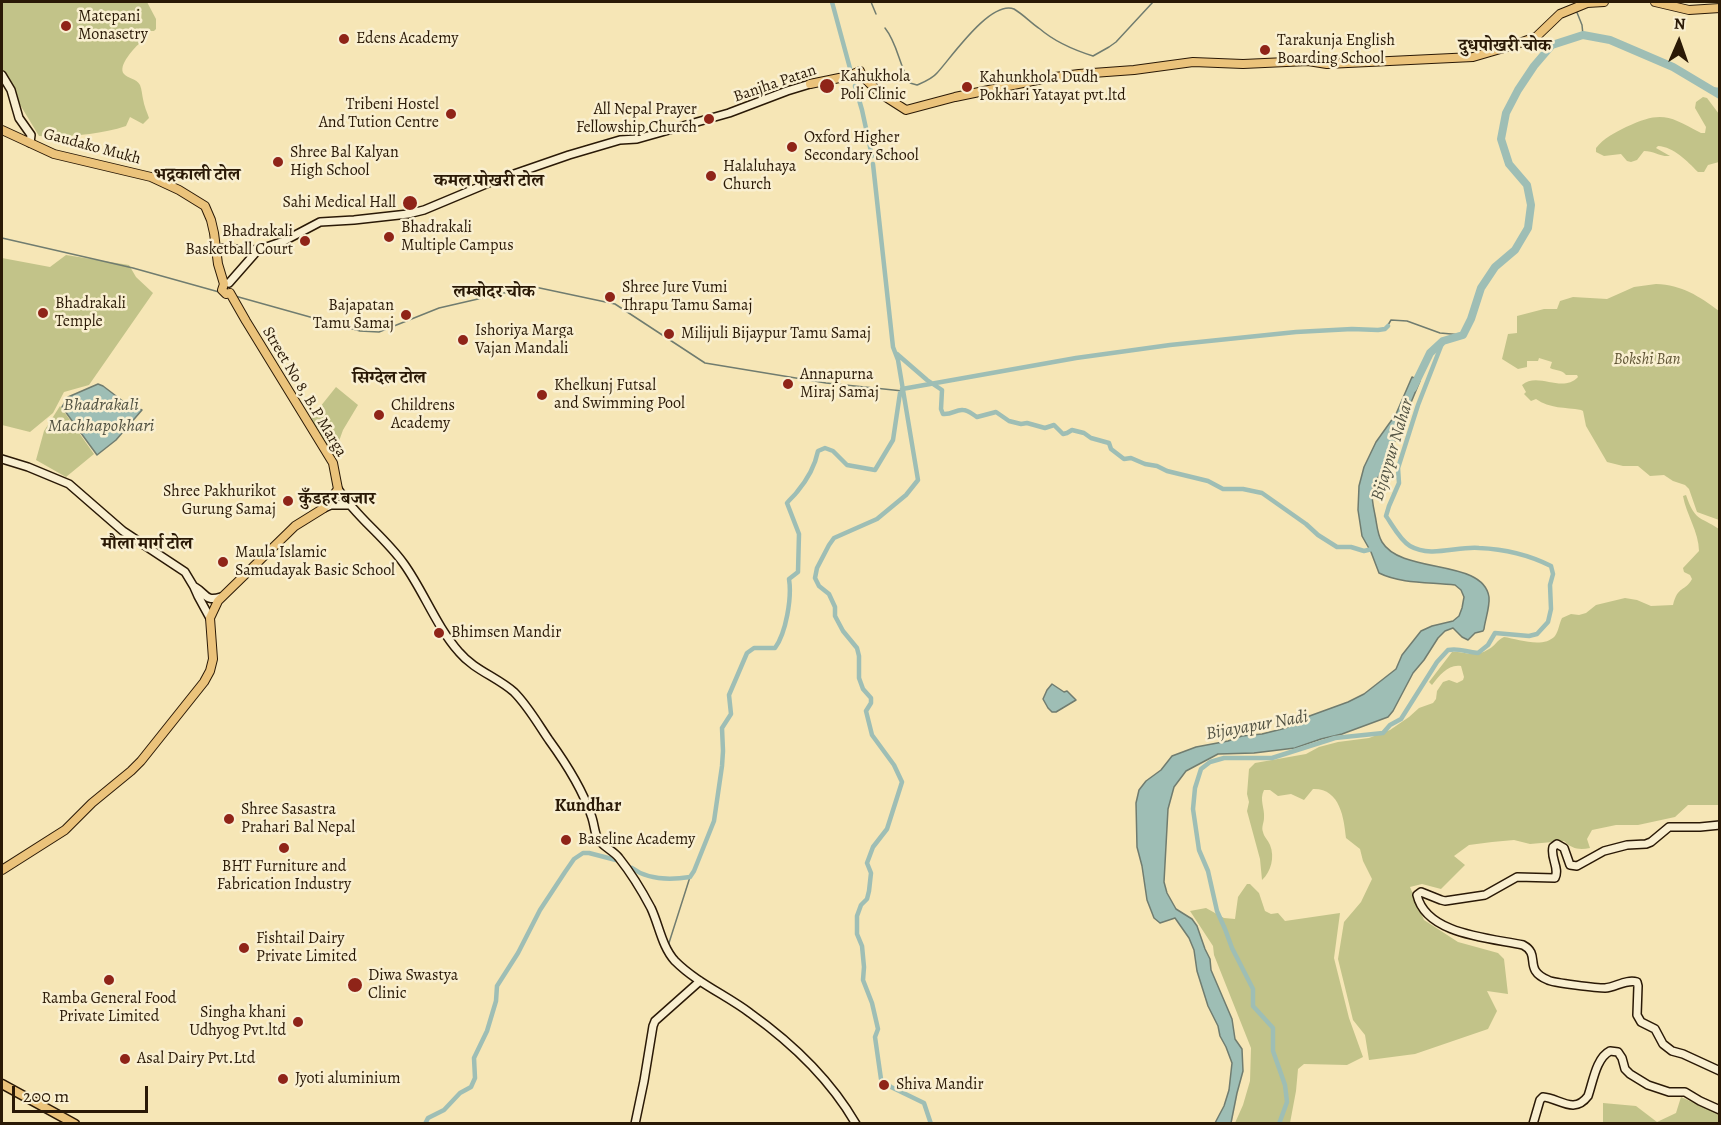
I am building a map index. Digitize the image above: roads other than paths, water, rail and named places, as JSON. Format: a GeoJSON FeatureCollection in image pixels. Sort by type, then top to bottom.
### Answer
{"type":"FeatureCollection","features":[{"type":"Feature","properties":{"kind":"highway"},"geometry":{"type":"LineString","coordinates":[[2,1084],[75,1124]]}},
{"type":"Feature","properties":{"kind":"main road","name":"Banjha Patan"},"geometry":{"type":"LineString","coordinates":[[216,248],[258,250],[284,241],[320,222],[408,214],[424,210],[491,182],[560,158],[620,140],[637,139],[729,113],[787,91],[849,76],[860,71],[862,76],[881,94],[909,110],[955,97],[1059,76],[1193,62],[1243,64],[1308,61],[1327,64],[1473,57],[1536,37],[1557,16],[1566,11],[1587,3],[1604,2]]}},
{"type":"Feature","properties":{"kind":"main road"},"geometry":{"type":"LineString","coordinates":[[1655,2],[1689,10],[1719,8]]}},
{"type":"Feature","properties":{"kind":"main road"},"geometry":{"type":"LineString","coordinates":[[2,75],[11,90],[19,118],[31,135],[30,143]]}},
{"type":"Feature","properties":{"kind":"main road","name":"Gaudako Mukh"},"geometry":{"type":"LineString","coordinates":[[2,130],[54,154],[152,177],[179,190],[205,206],[211,219],[216,248]]}},
{"type":"Feature","properties":{"kind":"main road"},"geometry":{"type":"LineString","coordinates":[[216,248],[218,264],[226,284],[258,250]]}},
{"type":"Feature","properties":{"kind":"main road","name":"Street No 8, B.P Marga"},"geometry":{"type":"LineString","coordinates":[[226,284],[222,288],[223,292],[230,293],[333,463],[338,489],[349,506],[387,542],[404,564],[441,628],[460,654],[513,692],[529,711],[565,763],[583,795],[597,838],[618,857],[638,885],[674,960],[700,981],[750,1012],[797,1050],[836,1092],[856,1124]]}},
{"type":"Feature","properties":{"kind":"main road"},"geometry":{"type":"LineString","coordinates":[[2,459],[69,484],[123,531],[185,572],[210,618],[214,653],[210,671],[204,682],[141,761],[64,830],[2,870]]}},
{"type":"Feature","properties":{"kind":"main road"},"geometry":{"type":"LineString","coordinates":[[210,618],[221,597],[295,526],[324,507],[338,489]]}},
{"type":"Feature","properties":{"kind":"main road"},"geometry":{"type":"LineString","coordinates":[[324,507],[349,506]]}},
{"type":"Feature","properties":{"kind":"main road"},"geometry":{"type":"LineString","coordinates":[[194,586],[207,598],[221,597]]}},
{"type":"Feature","properties":{"kind":"main road"},"geometry":{"type":"LineString","coordinates":[[1719,825],[1669,826],[1651,842],[1609,849],[1577,866],[1569,862],[1563,846],[1555,845],[1552,847],[1557,872],[1555,878],[1516,877],[1485,895],[1445,901],[1421,892],[1418,893],[1419,900],[1427,913],[1449,928],[1529,948],[1533,953],[1534,971],[1550,982],[1606,988],[1632,981],[1637,982],[1637,1015],[1641,1022],[1655,1029],[1663,1044],[1672,1051],[1719,1071]]}},
{"type":"Feature","properties":{"kind":"main road"},"geometry":{"type":"LineString","coordinates":[[635,1124],[655,1021],[700,981]]}},
{"type":"Feature","properties":{"kind":"main road"},"geometry":{"type":"LineString","coordinates":[[1533,1124],[1543,1097],[1565,1105],[1573,1105],[1585,1100],[1603,1055],[1610,1051],[1618,1052],[1625,1069],[1648,1085],[1669,1092],[1685,1092],[1719,1110]]}},
{"type":"Feature","properties":{"kind":"water"},"geometry":{"type":"Polygon","coordinates":[[[1412,377],[1420,381],[1382,472],[1373,487],[1378,532],[1382,542],[1392,552],[1406,559],[1458,571],[1473,577],[1484,585],[1489,601],[1484,629],[1475,633],[1468,640],[1453,628],[1445,631],[1413,673],[1388,717],[1295,748],[1218,754],[1186,771],[1174,787],[1168,809],[1164,882],[1176,909],[1192,919],[1197,926],[1210,959],[1211,970],[1232,1019],[1235,1039],[1242,1049],[1243,1071],[1231,1123],[1215,1123],[1229,1090],[1232,1063],[1208,1006],[1189,938],[1175,918],[1160,923],[1154,918],[1147,900],[1137,847],[1136,803],[1139,790],[1146,781],[1161,770],[1172,756],[1196,747],[1286,728],[1304,718],[1364,694],[1396,669],[1402,655],[1421,631],[1453,621],[1459,616],[1464,597],[1455,585],[1406,581],[1379,573],[1362,536],[1358,510],[1359,486],[1364,467],[1376,442],[1396,414],[1412,377]]]}},
{"type":"Feature","properties":{"kind":"water","name":"Bhadrakali Machhapokhari"},"geometry":{"type":"Polygon","coordinates":[[[98,384],[124,402],[142,410],[116,440],[97,455],[62,407],[68,397],[98,384]]]}},
{"type":"Feature","properties":{"kind":"water"},"geometry":{"type":"Polygon","coordinates":[[[1052,684],[1064,692],[1067,691],[1076,700],[1052,712],[1043,699],[1052,684]]]}},
{"type":"Feature","properties":{"kind":"waterway"},"geometry":{"type":"LineString","coordinates":[[832,2],[851,72]]}},
{"type":"Feature","properties":{"kind":"waterway"},"geometry":{"type":"LineString","coordinates":[[871,2],[876,14]]}},
{"type":"Feature","properties":{"kind":"waterway"},"geometry":{"type":"LineString","coordinates":[[885,28],[893,41],[906,76],[910,83],[917,85],[935,75],[983,21],[1004,9],[1014,9],[1052,38],[1093,56],[1116,42],[1153,2]]}},
{"type":"Feature","properties":{"kind":"waterway"},"geometry":{"type":"LineString","coordinates":[[1576,10],[1583,35]]}},
{"type":"Feature","properties":{"kind":"waterway","name":"Bijayapur Nadi"},"geometry":{"type":"LineString","coordinates":[[1413,388],[1430,353],[1443,341],[1463,335],[1481,288],[1495,267],[1515,250],[1528,228],[1531,205],[1527,185],[1509,164],[1501,139],[1506,113],[1518,90],[1552,45],[1583,35],[1610,40],[1673,67],[1720,95]]}},
{"type":"Feature","properties":{"kind":"waterway"},"geometry":{"type":"LineString","coordinates":[[855,86],[872,156]]}},
{"type":"Feature","properties":{"kind":"waterway"},"geometry":{"type":"LineString","coordinates":[[1709,89],[1720,90]]}},
{"type":"Feature","properties":{"kind":"waterway"},"geometry":{"type":"LineString","coordinates":[[873,164],[893,347],[898,360],[918,480],[906,495],[877,519],[834,538],[817,568],[815,578],[819,586],[829,594],[835,607],[835,616],[843,631],[857,648],[859,678],[863,689],[871,698],[866,711],[872,735],[894,765],[902,782],[887,829],[873,847],[867,863],[871,873],[869,891],[857,916],[857,934],[862,946],[863,980],[872,1003],[878,1029],[875,1037],[881,1079],[891,1087],[924,1103],[931,1124]]}},
{"type":"Feature","properties":{"kind":"waterway"},"geometry":{"type":"LineString","coordinates":[[2,238],[133,268],[219,292]]}},
{"type":"Feature","properties":{"kind":"waterway"},"geometry":{"type":"LineString","coordinates":[[235,296],[360,331],[379,332],[439,308],[535,287],[615,304],[705,363],[826,383],[903,391]]}},
{"type":"Feature","properties":{"kind":"waterway"},"geometry":{"type":"LineString","coordinates":[[1388,325],[1391,320],[1407,321],[1440,333],[1463,335]]}},
{"type":"Feature","properties":{"kind":"waterway"},"geometry":{"type":"LineString","coordinates":[[902,389],[1076,358],[1170,345],[1296,332],[1378,330],[1388,326]]}},
{"type":"Feature","properties":{"kind":"waterway","name":"Bijaypur Nahar"},"geometry":{"type":"LineString","coordinates":[[1279,1124],[1287,1102],[1285,1085],[1273,1051],[1273,1028],[1253,1006],[1253,989],[1232,948],[1217,911],[1208,871],[1199,850],[1193,809],[1195,788],[1201,769],[1210,762],[1224,758],[1272,758],[1335,738],[1383,733],[1390,725],[1401,719],[1437,662],[1448,650],[1478,653],[1488,645],[1495,633],[1529,636],[1537,634],[1548,622],[1551,609],[1550,585],[1553,574],[1551,566],[1516,553],[1498,550],[1471,548],[1427,551],[1418,549],[1403,540],[1386,516],[1399,483],[1398,468],[1418,405],[1443,341]]}},
{"type":"Feature","properties":{"kind":"waterway"},"geometry":{"type":"LineString","coordinates":[[897,354],[942,390],[943,414],[963,410],[977,417],[996,412],[1009,421],[1021,424],[1027,423],[1045,428],[1054,425],[1063,434],[1072,430],[1084,433],[1091,438],[1109,443],[1111,449],[1124,459],[1131,458],[1167,471],[1208,481],[1223,489],[1243,489],[1262,493],[1337,547],[1351,547],[1364,551],[1376,548]]}},
{"type":"Feature","properties":{"kind":"waterway"},"geometry":{"type":"LineString","coordinates":[[632,868],[645,875],[668,879],[690,877],[694,871],[714,821],[722,766],[722,728],[731,714],[729,695],[747,653],[754,648],[775,648],[785,625],[790,596],[789,579],[798,572],[799,534],[787,503],[807,478],[818,451],[825,448],[833,451],[847,465],[875,470],[893,440],[900,393],[903,391]]}},
{"type":"Feature","properties":{"kind":"waterway"},"geometry":{"type":"LineString","coordinates":[[425,1124],[428,1118],[444,1110],[460,1093],[471,1087],[475,1078],[474,1058],[487,1031],[496,1001],[497,986],[518,953],[540,910],[574,859],[583,853],[589,853],[616,860]]}},
{"type":"Feature","properties":{"kind":"waterway"},"geometry":{"type":"LineString","coordinates":[[668,946],[690,877]]}},
{"type":"Feature","properties":{"kind":"place","name":"Matepani Monasetry"},"geometry":{"type":"Point","coordinates":[66,26]}},
{"type":"Feature","properties":{"kind":"place","name":"Edens Academy"},"geometry":{"type":"Point","coordinates":[344,39]}},
{"type":"Feature","properties":{"kind":"place","name":"Tarakunja English Boarding School"},"geometry":{"type":"Point","coordinates":[1265,50]}},
{"type":"Feature","properties":{"kind":"place","name":"Kahukhola Poli Clinic"},"geometry":{"type":"Point","coordinates":[827,86]}},
{"type":"Feature","properties":{"kind":"place","name":"Kahunkhola Dudh Pokhari Yatayat pvt.ltd"},"geometry":{"type":"Point","coordinates":[967,87]}},
{"type":"Feature","properties":{"kind":"place","name":"Tribeni Hostel And Tution Centre"},"geometry":{"type":"Point","coordinates":[451,114]}},
{"type":"Feature","properties":{"kind":"place","name":"All Nepal Prayer Fellowship Church"},"geometry":{"type":"Point","coordinates":[709,119]}},
{"type":"Feature","properties":{"kind":"place","name":"Oxford Higher Secondary School"},"geometry":{"type":"Point","coordinates":[792,147]}},
{"type":"Feature","properties":{"kind":"place","name":"Shree Bal Kalyan High School"},"geometry":{"type":"Point","coordinates":[278,162]}},
{"type":"Feature","properties":{"kind":"place","name":"Halaluhaya Church"},"geometry":{"type":"Point","coordinates":[711,176]}},
{"type":"Feature","properties":{"kind":"place","name":"Sahi Medical Hall"},"geometry":{"type":"Point","coordinates":[410,203]}},
{"type":"Feature","properties":{"kind":"place","name":"Bhadrakali Multiple Campus"},"geometry":{"type":"Point","coordinates":[389,237]}},
{"type":"Feature","properties":{"kind":"place","name":"Bhadrakali Basketball Court"},"geometry":{"type":"Point","coordinates":[305,241]}},
{"type":"Feature","properties":{"kind":"place","name":"Shree Jure Vumi Thrapu Tamu Samaj"},"geometry":{"type":"Point","coordinates":[610,297]}},
{"type":"Feature","properties":{"kind":"place","name":"Bhadrakali Temple"},"geometry":{"type":"Point","coordinates":[43,313]}},
{"type":"Feature","properties":{"kind":"place","name":"Bajapatan Tamu Samaj"},"geometry":{"type":"Point","coordinates":[406,315]}},
{"type":"Feature","properties":{"kind":"place","name":"Milijuli Bijaypur Tamu Samaj"},"geometry":{"type":"Point","coordinates":[669,334]}},
{"type":"Feature","properties":{"kind":"place","name":"Ishoriya Marga Vajan Mandali"},"geometry":{"type":"Point","coordinates":[463,340]}},
{"type":"Feature","properties":{"kind":"place","name":"Annapurna Miraj Samaj"},"geometry":{"type":"Point","coordinates":[788,384]}},
{"type":"Feature","properties":{"kind":"place","name":"Khelkunj Futsal and Swimming Pool"},"geometry":{"type":"Point","coordinates":[542,395]}},
{"type":"Feature","properties":{"kind":"place","name":"Childrens Academy"},"geometry":{"type":"Point","coordinates":[379,415]}},
{"type":"Feature","properties":{"kind":"place","name":"Shree Pakhurikot Gurung Samaj"},"geometry":{"type":"Point","coordinates":[288,501]}},
{"type":"Feature","properties":{"kind":"place","name":"Maula Islamic Samudayak Basic School"},"geometry":{"type":"Point","coordinates":[223,562]}},
{"type":"Feature","properties":{"kind":"place","name":"Bhimsen Mandir"},"geometry":{"type":"Point","coordinates":[439,633]}},
{"type":"Feature","properties":{"kind":"place","name":"Shree Sasastra Prahari Bal Nepal"},"geometry":{"type":"Point","coordinates":[229,819]}},
{"type":"Feature","properties":{"kind":"place","name":"Baseline Academy"},"geometry":{"type":"Point","coordinates":[566,840]}},
{"type":"Feature","properties":{"kind":"place","name":"BHT Furniture and Fabrication Industry"},"geometry":{"type":"Point","coordinates":[284,848]}},
{"type":"Feature","properties":{"kind":"place","name":"Fishtail Dairy Private Limited"},"geometry":{"type":"Point","coordinates":[244,948]}},
{"type":"Feature","properties":{"kind":"place","name":"Ramba General Food Private Limited"},"geometry":{"type":"Point","coordinates":[109,980]}},
{"type":"Feature","properties":{"kind":"place","name":"Diwa Swastya Clinic"},"geometry":{"type":"Point","coordinates":[355,985]}},
{"type":"Feature","properties":{"kind":"place","name":"Singha khani Udhyog Pvt.ltd"},"geometry":{"type":"Point","coordinates":[298,1022]}},
{"type":"Feature","properties":{"kind":"place","name":"Asal Dairy Pvt.Ltd"},"geometry":{"type":"Point","coordinates":[125,1059]}},
{"type":"Feature","properties":{"kind":"place","name":"Jyoti aluminium"},"geometry":{"type":"Point","coordinates":[283,1079]}},
{"type":"Feature","properties":{"kind":"place","name":"Shiva Mandir"},"geometry":{"type":"Point","coordinates":[884,1085]}},
{"type":"Feature","properties":{"kind":"district","name":"दुधपोखरी चोक"},"geometry":{"type":"Point","coordinates":[1505,47]}},
{"type":"Feature","properties":{"kind":"district","name":"भद्रकाली टोल"},"geometry":{"type":"Point","coordinates":[197,176]}},
{"type":"Feature","properties":{"kind":"district","name":"कमल पोखरी टोल"},"geometry":{"type":"Point","coordinates":[489,182]}},
{"type":"Feature","properties":{"kind":"district","name":"लम्बोदर चोक"},"geometry":{"type":"Point","coordinates":[494,293]}},
{"type":"Feature","properties":{"kind":"district","name":"सिग्देल टोल"},"geometry":{"type":"Point","coordinates":[389,379]}},
{"type":"Feature","properties":{"kind":"district","name":"कुँडहर बजार"},"geometry":{"type":"Point","coordinates":[337,500]}},
{"type":"Feature","properties":{"kind":"district","name":"मौला मार्ग टोल"},"geometry":{"type":"Point","coordinates":[147,545]}},
{"type":"Feature","properties":{"kind":"district","name":"Kundhar"},"geometry":{"type":"Point","coordinates":[588,807]}},
{"type":"Feature","properties":{"kind":"park label","name":"Bokshi Ban"},"geometry":{"type":"Point","coordinates":[1647,360]}}]}
